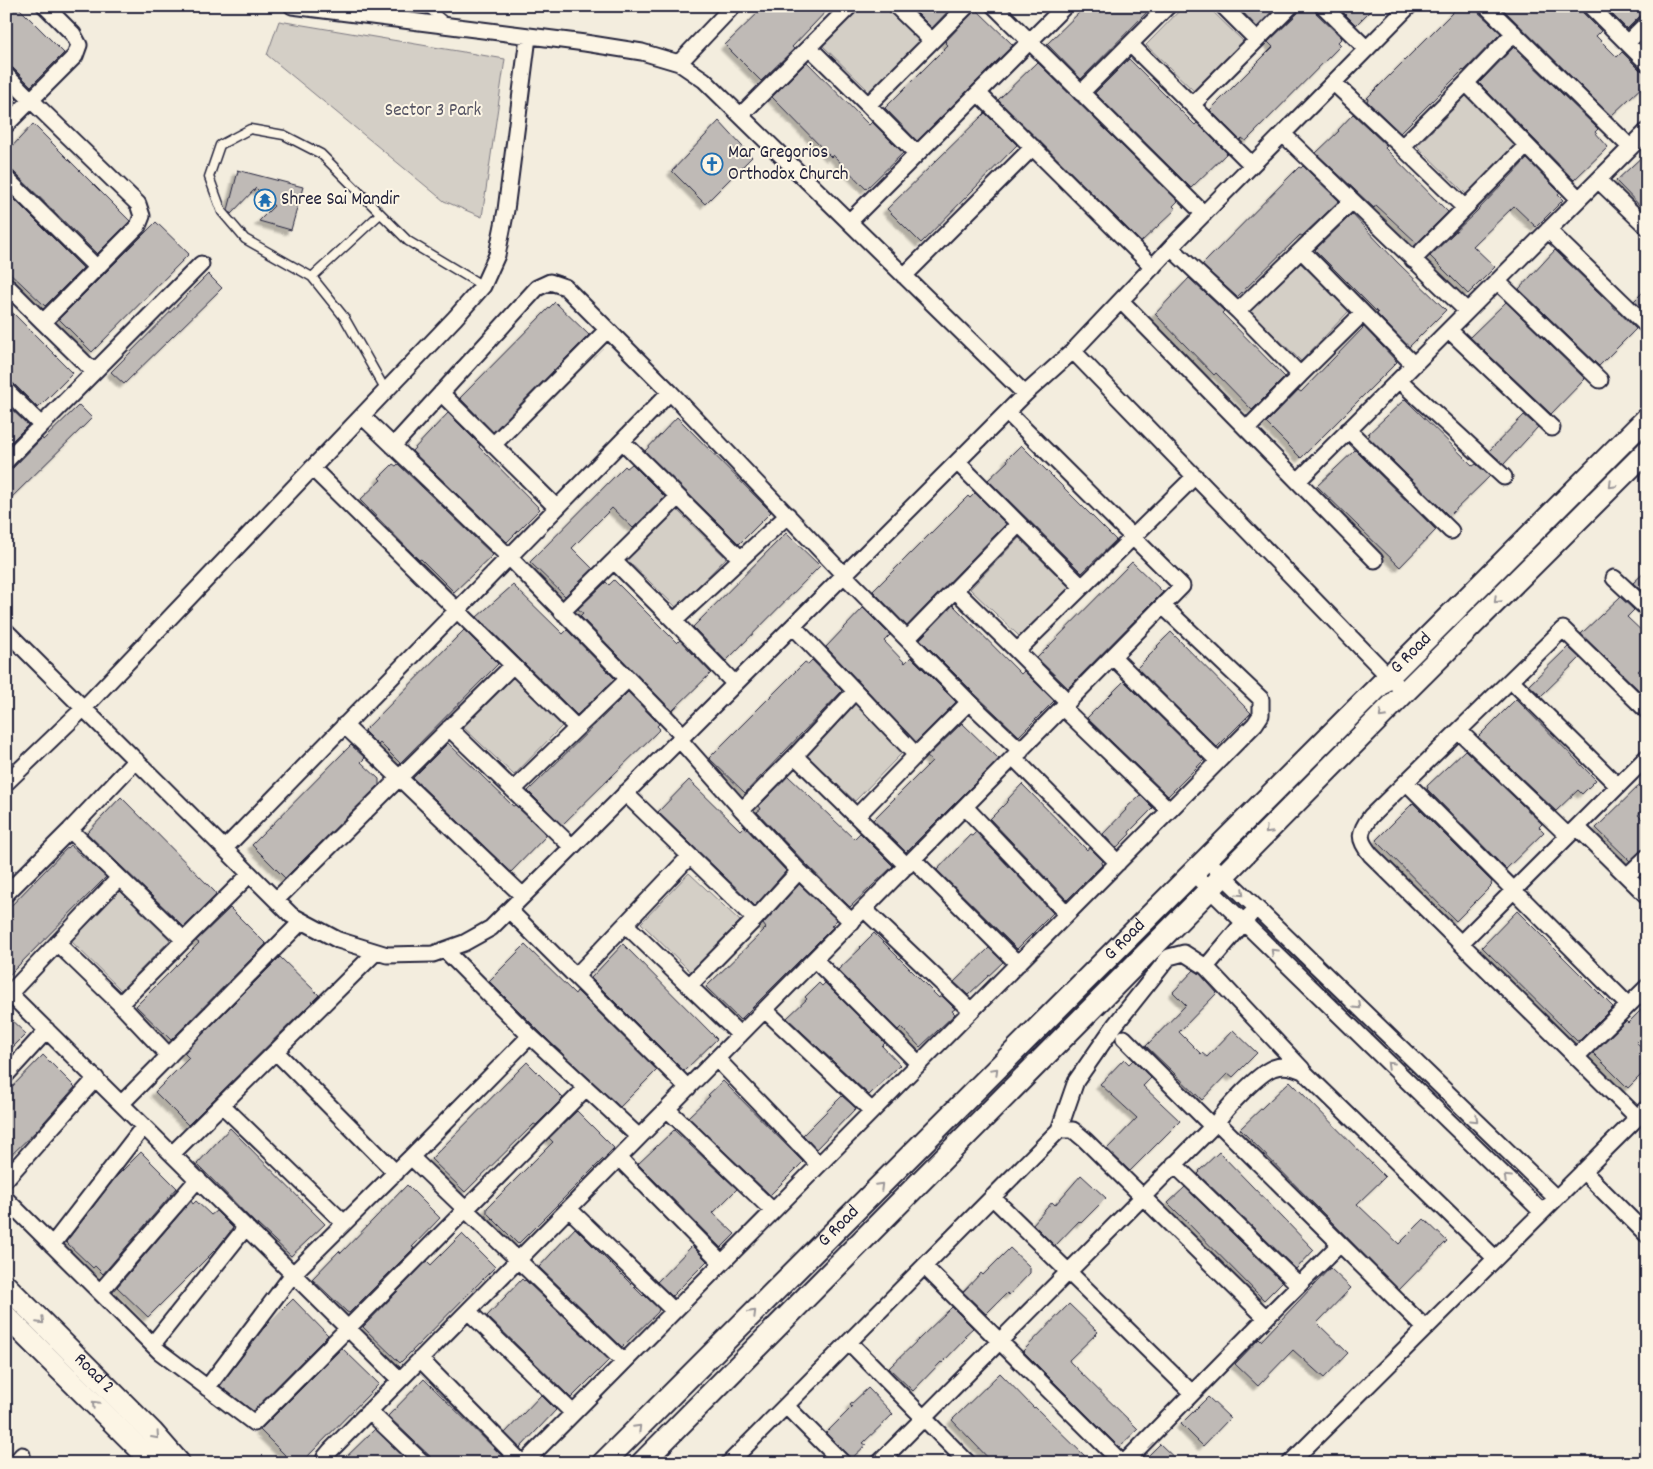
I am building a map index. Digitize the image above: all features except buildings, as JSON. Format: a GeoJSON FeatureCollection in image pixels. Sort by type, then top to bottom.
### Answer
{"type":"FeatureCollection","features":[{"type":"Feature","properties":{"kind":"street"},"geometry":{"type":"LineString","coordinates":[[6,125],[75,56],[79,45],[73,34],[45,6]]}},
{"type":"Feature","properties":{"kind":"street"},"geometry":{"type":"LineString","coordinates":[[292,6],[642,52],[679,63],[704,80],[741,115],[1025,394]]}},
{"type":"Feature","properties":{"kind":"street"},"geometry":{"type":"LineString","coordinates":[[679,63],[733,6]]}},
{"type":"Feature","properties":{"kind":"street"},"geometry":{"type":"LineString","coordinates":[[741,115],[850,6]]}},
{"type":"Feature","properties":{"kind":"street"},"geometry":{"type":"LineString","coordinates":[[896,6],[932,41]]}},
{"type":"Feature","properties":{"kind":"street"},"geometry":{"type":"LineString","coordinates":[[868,105],[967,6]]}},
{"type":"Feature","properties":{"kind":"street"},"geometry":{"type":"LineString","coordinates":[[994,6],[1204,214]]}},
{"type":"Feature","properties":{"kind":"street"},"geometry":{"type":"LineString","coordinates":[[850,222],[1065,6]]}},
{"type":"Feature","properties":{"kind":"street"},"geometry":{"type":"LineString","coordinates":[[1081,93],[1168,6]]}},
{"type":"Feature","properties":{"kind":"street"},"geometry":{"type":"LineString","coordinates":[[1223,6],[1257,40]]}},
{"type":"Feature","properties":{"kind":"street"},"geometry":{"type":"LineString","coordinates":[[1192,105],[1291,6]]}},
{"type":"Feature","properties":{"kind":"street"},"geometry":{"type":"LineString","coordinates":[[1323,6],[1367,50]]}},
{"type":"Feature","properties":{"kind":"street"},"geometry":{"type":"LineString","coordinates":[[6,632],[291,915],[338,940],[387,955],[433,954],[464,943],[491,928],[1025,394],[1073,351],[1204,214],[1409,6]]}},
{"type":"Feature","properties":{"kind":"street"},"geometry":{"type":"LineString","coordinates":[[1486,6],[1630,147]]}},
{"type":"Feature","properties":{"kind":"street"},"geometry":{"type":"LineString","coordinates":[[1590,6],[1647,62]]}},
{"type":"Feature","properties":{"kind":"street"},"geometry":{"type":"LineString","coordinates":[[1627,43],[1647,23]]}},
{"type":"Feature","properties":{"kind":"street"},"geometry":{"type":"LineString","coordinates":[[1402,147],[1514,33]]}},
{"type":"Feature","properties":{"kind":"street"},"geometry":{"type":"LineString","coordinates":[[6,783],[84,708],[386,391],[483,286],[497,255],[506,210],[528,37]]}},
{"type":"Feature","properties":{"kind":"street"},"geometry":{"type":"LineString","coordinates":[[1130,44],[1252,166]]}},
{"type":"Feature","properties":{"kind":"street"},"geometry":{"type":"LineString","coordinates":[[809,47],[917,154]]}},
{"type":"Feature","properties":{"kind":"street"},"geometry":{"type":"LineString","coordinates":[[6,75],[138,204],[142,216],[138,226],[44,322]]}},
{"type":"Feature","properties":{"kind":"street"},"geometry":{"type":"LineString","coordinates":[[1334,83],[1465,208]]}},
{"type":"Feature","properties":{"kind":"street"},"geometry":{"type":"LineString","coordinates":[[1466,83],[1579,199]]}},
{"type":"Feature","properties":{"kind":"street"},"geometry":{"type":"LineString","coordinates":[[978,93],[1153,267]]}},
{"type":"Feature","properties":{"kind":"street"},"geometry":{"type":"LineString","coordinates":[[1298,481],[1647,131]]}},
{"type":"Feature","properties":{"kind":"street"},"geometry":{"type":"LineString","coordinates":[[1283,134],[1467,312]]}},
{"type":"Feature","properties":{"kind":"street"},"geometry":{"type":"LineString","coordinates":[[1413,260],[1526,146]]}},
{"type":"Feature","properties":{"kind":"street"},"geometry":{"type":"LineString","coordinates":[[904,276],[1033,147]]}},
{"type":"Feature","properties":{"kind":"street"},"geometry":{"type":"LineString","coordinates":[[6,178],[97,268]]}},
{"type":"Feature","properties":{"kind":"street"},"geometry":{"type":"LineString","coordinates":[[1598,180],[1647,227]]}},
{"type":"Feature","properties":{"kind":"street"},"geometry":{"type":"LineString","coordinates":[[1238,311],[1352,201]]}},
{"type":"Feature","properties":{"kind":"street"},"geometry":{"type":"LineString","coordinates":[[1548,230],[1647,326]]}},
{"type":"Feature","properties":{"kind":"street"},"geometry":{"type":"LineString","coordinates":[[1171,248],[1238,311],[1300,375]]}},
{"type":"Feature","properties":{"kind":"street"},"geometry":{"type":"LineString","coordinates":[[1301,250],[1414,365]]}},
{"type":"Feature","properties":{"kind":"street"},"geometry":{"type":"LineString","coordinates":[[6,460],[201,264]]}},
{"type":"Feature","properties":{"kind":"street"},"geometry":{"type":"LineString","coordinates":[[1497,281],[1600,380]]}},
{"type":"Feature","properties":{"kind":"street"},"geometry":{"type":"LineString","coordinates":[[393,446],[537,288],[550,282],[564,287],[670,392],[844,575],[969,702],[1118,863]]}},
{"type":"Feature","properties":{"kind":"street"},"geometry":{"type":"LineString","coordinates":[[6,286],[94,372]]}},
{"type":"Feature","properties":{"kind":"street"},"geometry":{"type":"LineString","coordinates":[[1121,301],[1375,560]]}},
{"type":"Feature","properties":{"kind":"street"},"geometry":{"type":"LineString","coordinates":[[1247,429],[1363,313]]}},
{"type":"Feature","properties":{"kind":"street"},"geometry":{"type":"LineString","coordinates":[[493,445],[607,330]]}},
{"type":"Feature","properties":{"kind":"street"},"geometry":{"type":"LineString","coordinates":[[1448,330],[1552,428]]}},
{"type":"Feature","properties":{"kind":"street"},"geometry":{"type":"LineString","coordinates":[[1073,351],[1404,693]]}},
{"type":"Feature","properties":{"kind":"street"},"geometry":{"type":"LineString","coordinates":[[1399,380],[1504,477]]}},
{"type":"Feature","properties":{"kind":"street"},"geometry":{"type":"LineString","coordinates":[[6,390],[41,425]]}},
{"type":"Feature","properties":{"kind":"street"},"geometry":{"type":"LineString","coordinates":[[224,848],[670,392]]}},
{"type":"Feature","properties":{"kind":"street"},"geometry":{"type":"LineString","coordinates":[[441,393],[557,508]]}},
{"type":"Feature","properties":{"kind":"street"},"geometry":{"type":"LineString","coordinates":[[323,1463],[330,1451],[369,1411],[1182,586],[1007,412]]}},
{"type":"Feature","properties":{"kind":"street"},"geometry":{"type":"LineString","coordinates":[[362,416],[509,557],[628,679],[742,810],[799,871],[852,922]]}},
{"type":"Feature","properties":{"kind":"street","name":"G Road"},"geometry":{"type":"LineString","coordinates":[[603,1463],[1647,418]]}},
{"type":"Feature","properties":{"kind":"street"},"geometry":{"type":"LineString","coordinates":[[1348,430],[1451,531]]}},
{"type":"Feature","properties":{"kind":"street"},"geometry":{"type":"LineString","coordinates":[[622,442],[740,559]]}},
{"type":"Feature","properties":{"kind":"street","name":"G Road"},"geometry":{"type":"LineString","coordinates":[[642,1463],[1216,882],[1647,451]]}},
{"type":"Feature","properties":{"kind":"street"},"geometry":{"type":"LineString","coordinates":[[957,462],[1082,587]]}},
{"type":"Feature","properties":{"kind":"street"},"geometry":{"type":"LineString","coordinates":[[312,468],[576,728]]}},
{"type":"Feature","properties":{"kind":"street"},"geometry":{"type":"LineString","coordinates":[[1017,651],[1195,476]]}},
{"type":"Feature","properties":{"kind":"street"},"geometry":{"type":"LineString","coordinates":[[562,612],[678,497]]}},
{"type":"Feature","properties":{"kind":"street"},"geometry":{"type":"LineString","coordinates":[[674,621],[788,515]]}},
{"type":"Feature","properties":{"kind":"street"},"geometry":{"type":"LineString","coordinates":[[907,639],[1019,524]]}},
{"type":"Feature","properties":{"kind":"street"},"geometry":{"type":"LineString","coordinates":[[614,561],[735,684]]}},
{"type":"Feature","properties":{"kind":"street"},"geometry":{"type":"LineString","coordinates":[[1614,578],[1647,609]]}},
{"type":"Feature","properties":{"kind":"street"},"geometry":{"type":"LineString","coordinates":[[954,590],[1017,651],[1066,705],[1169,810]]}},
{"type":"Feature","properties":{"kind":"street"},"geometry":{"type":"LineString","coordinates":[[420,1359],[523,1463],[1118,863],[1255,724],[1261,715],[1261,699],[1163,606]]}},
{"type":"Feature","properties":{"kind":"street"},"geometry":{"type":"LineString","coordinates":[[793,626],[916,755]]}},
{"type":"Feature","properties":{"kind":"street"},"geometry":{"type":"LineString","coordinates":[[1290,1463],[1642,1113],[1576,1057],[1371,855],[1362,844],[1360,835],[1364,825],[1371,816],[1564,629],[1647,711]]}},
{"type":"Feature","properties":{"kind":"street"},"geometry":{"type":"LineString","coordinates":[[1113,657],[1218,761]]}},
{"type":"Feature","properties":{"kind":"street"},"geometry":{"type":"LineString","coordinates":[[276,900],[513,665]]}},
{"type":"Feature","properties":{"kind":"street"},"geometry":{"type":"LineString","coordinates":[[513,790],[628,679]]}},
{"type":"Feature","properties":{"kind":"street"},"geometry":{"type":"LineString","coordinates":[[1511,680],[1618,786]]}},
{"type":"Feature","properties":{"kind":"street"},"geometry":{"type":"LineString","coordinates":[[742,810],[855,691]]}},
{"type":"Feature","properties":{"kind":"street"},"geometry":{"type":"LineString","coordinates":[[856,816],[969,702]]}},
{"type":"Feature","properties":{"kind":"street"},"geometry":{"type":"LineString","coordinates":[[344,724],[523,896]]}},
{"type":"Feature","properties":{"kind":"street"},"geometry":{"type":"LineString","coordinates":[[449,728],[572,847]]}},
{"type":"Feature","properties":{"kind":"street"},"geometry":{"type":"LineString","coordinates":[[1459,731],[1572,831],[1627,876],[1647,896]]}},
{"type":"Feature","properties":{"kind":"street"},"geometry":{"type":"LineString","coordinates":[[795,756],[856,816],[910,863],[1018,964]]}},
{"type":"Feature","properties":{"kind":"street"},"geometry":{"type":"LineString","coordinates":[[1461,943],[1647,757]]}},
{"type":"Feature","properties":{"kind":"street"},"geometry":{"type":"LineString","coordinates":[[6,894],[136,760]]}},
{"type":"Feature","properties":{"kind":"street"},"geometry":{"type":"LineString","coordinates":[[1406,782],[1628,1005]]}},
{"type":"Feature","properties":{"kind":"street"},"geometry":{"type":"LineString","coordinates":[[625,793],[755,920]]}},
{"type":"Feature","properties":{"kind":"street"},"geometry":{"type":"LineString","coordinates":[[965,807],[1067,914]]}},
{"type":"Feature","properties":{"kind":"street"},"geometry":{"type":"LineString","coordinates":[[70,830],[184,940]]}},
{"type":"Feature","properties":{"kind":"street"},"geometry":{"type":"LineString","coordinates":[[576,976],[690,856]]}},
{"type":"Feature","properties":{"kind":"street"},"geometry":{"type":"LineString","coordinates":[[1627,876],[1647,857]]}},
{"type":"Feature","properties":{"kind":"street"},"geometry":{"type":"LineString","coordinates":[[1199,866],[1216,882],[1257,908],[1556,1198]]}},
{"type":"Feature","properties":{"kind":"street"},"geometry":{"type":"LineString","coordinates":[[689,986],[755,920],[799,871]]}},
{"type":"Feature","properties":{"kind":"street"},"geometry":{"type":"LineString","coordinates":[[120,1004],[250,874]]}},
{"type":"Feature","properties":{"kind":"street"},"geometry":{"type":"LineString","coordinates":[[119,878],[8,991],[400,1380]]}},
{"type":"Feature","properties":{"kind":"street"},"geometry":{"type":"LineString","coordinates":[[1216,882],[1244,922],[1542,1212]]}},
{"type":"Feature","properties":{"kind":"street"},"geometry":{"type":"LineString","coordinates":[[1206,967],[1257,908]]}},
{"type":"Feature","properties":{"kind":"street"},"geometry":{"type":"LineString","coordinates":[[864,909],[971,1010]]}},
{"type":"Feature","properties":{"kind":"street"},"geometry":{"type":"LineString","coordinates":[[509,910],[688,1088]]}},
{"type":"Feature","properties":{"kind":"street"},"geometry":{"type":"LineString","coordinates":[[122,1104],[302,921]]}},
{"type":"Feature","properties":{"kind":"street"},"geometry":{"type":"LineString","coordinates":[[626,925],[740,1035]]}},
{"type":"Feature","properties":{"kind":"street"},"geometry":{"type":"LineString","coordinates":[[57,943],[120,1004],[169,1056]]}},
{"type":"Feature","properties":{"kind":"street"},"geometry":{"type":"LineString","coordinates":[[445,950],[530,1036],[639,1137]]}},
{"type":"Feature","properties":{"kind":"street"},"geometry":{"type":"LineString","coordinates":[[172,1154],[376,952]]}},
{"type":"Feature","properties":{"kind":"street"},"geometry":{"type":"LineString","coordinates":[[729,1463],[1059,1130],[1076,1081],[1115,1025],[1169,957],[1184,953],[1206,967],[1303,1071],[1495,1258]]}},
{"type":"Feature","properties":{"kind":"street"},"geometry":{"type":"LineString","coordinates":[[814,960],[919,1064]]}},
{"type":"Feature","properties":{"kind":"street"},"geometry":{"type":"LineString","coordinates":[[1576,1057],[1647,987]]}},
{"type":"Feature","properties":{"kind":"street"},"geometry":{"type":"LineString","coordinates":[[765,1010],[872,1111]]}},
{"type":"Feature","properties":{"kind":"street"},"geometry":{"type":"LineString","coordinates":[[6,1075],[47,1030]]}},
{"type":"Feature","properties":{"kind":"street"},"geometry":{"type":"LineString","coordinates":[[207,1388],[293,1274],[396,1173],[530,1036]]}},
{"type":"Feature","properties":{"kind":"street"},"geometry":{"type":"LineString","coordinates":[[1124,1038],[1425,1328]]}},
{"type":"Feature","properties":{"kind":"street"},"geometry":{"type":"LineString","coordinates":[[276,1052],[396,1173]]}},
{"type":"Feature","properties":{"kind":"street"},"geometry":{"type":"LineString","coordinates":[[717,1059],[819,1165]]}},
{"type":"Feature","properties":{"kind":"street"},"geometry":{"type":"LineString","coordinates":[[878,1463],[1215,1124],[1261,1075],[1274,1068],[1288,1066],[1303,1071]]}},
{"type":"Feature","properties":{"kind":"street"},"geometry":{"type":"LineString","coordinates":[[6,1179],[96,1078]]}},
{"type":"Feature","properties":{"kind":"street"},"geometry":{"type":"LineString","coordinates":[[6,1199],[152,1344],[254,1423],[586,1088]]}},
{"type":"Feature","properties":{"kind":"street"},"geometry":{"type":"LineString","coordinates":[[222,1105],[344,1223]]}},
{"type":"Feature","properties":{"kind":"street"},"geometry":{"type":"LineString","coordinates":[[667,1109],[773,1211]]}},
{"type":"Feature","properties":{"kind":"street"},"geometry":{"type":"LineString","coordinates":[[52,1245],[144,1126]]}},
{"type":"Feature","properties":{"kind":"street"},"geometry":{"type":"LineString","coordinates":[[1059,1130],[1072,1130],[1266,1318]]}},
{"type":"Feature","properties":{"kind":"street"},"geometry":{"type":"LineString","coordinates":[[411,1157],[624,1362]]}},
{"type":"Feature","properties":{"kind":"street"},"geometry":{"type":"LineString","coordinates":[[619,1158],[722,1263]]}},
{"type":"Feature","properties":{"kind":"street"},"geometry":{"type":"LineString","coordinates":[[1174,1164],[1299,1285]]}},
{"type":"Feature","properties":{"kind":"street"},"geometry":{"type":"LineString","coordinates":[[1583,1171],[1647,1235]]}},
{"type":"Feature","properties":{"kind":"street"},"geometry":{"type":"LineString","coordinates":[[100,1292],[198,1179]]}},
{"type":"Feature","properties":{"kind":"street"},"geometry":{"type":"LineString","coordinates":[[992,1197],[1192,1393]]}},
{"type":"Feature","properties":{"kind":"street"},"geometry":{"type":"LineString","coordinates":[[569,1209],[674,1311]]}},
{"type":"Feature","properties":{"kind":"street"},"geometry":{"type":"LineString","coordinates":[[152,1344],[246,1227]]}},
{"type":"Feature","properties":{"kind":"street"},"geometry":{"type":"LineString","coordinates":[[924,1266],[998,1342],[1123,1463],[1339,1244]]}},
{"type":"Feature","properties":{"kind":"street","name":"Road 2"},"geometry":{"type":"LineString","coordinates":[[6,1286],[152,1432],[179,1463]]}},
{"type":"Feature","properties":{"kind":"street"},"geometry":{"type":"LineString","coordinates":[[468,1311],[573,1413]]}},
{"type":"Feature","properties":{"kind":"street","name":"Road 2"},"geometry":{"type":"LineString","coordinates":[[6,1316],[154,1463]]}},
{"type":"Feature","properties":{"kind":"street"},"geometry":{"type":"LineString","coordinates":[[849,1342],[968,1463]]}},
{"type":"Feature","properties":{"kind":"street"},"geometry":{"type":"LineString","coordinates":[[786,1406],[843,1463]]}},
{"type":"Feature","properties":{"kind":"street"},"geometry":{"type":"LineString","coordinates":[[369,1411],[424,1463]]}},
{"type":"Feature","properties":{"kind":"lane"},"geometry":{"type":"LineString","coordinates":[[426,6],[451,27]]}},
{"type":"Feature","properties":{"kind":"lane"},"geometry":{"type":"LineString","coordinates":[[386,391],[344,317],[312,277],[245,239],[222,212],[209,177],[220,145],[250,129],[284,136],[320,154],[408,241],[483,286]]}},
{"type":"Feature","properties":{"kind":"lane"},"geometry":{"type":"LineString","coordinates":[[312,277],[380,214]]}},
{"type":"Feature","properties":{"kind":"green space"},"geometry":{"type":"Polygon","coordinates":[[[858,6],[883,6],[921,43],[871,93],[821,44],[858,6]]]}},
{"type":"Feature","properties":{"kind":"green space"},"geometry":{"type":"Polygon","coordinates":[[[1184,6],[1207,6],[1245,43],[1196,93],[1146,45],[1184,6]]]}},
{"type":"Feature","properties":{"kind":"green space","name":"Sector 3 Park"},"geometry":{"type":"Polygon","coordinates":[[[279,21],[505,59],[482,217],[444,201],[267,55],[279,21]]]}},
{"type":"Feature","properties":{"kind":"green space"},"geometry":{"type":"Polygon","coordinates":[[[1466,96],[1516,145],[1467,195],[1417,146],[1466,96]]]}},
{"type":"Feature","properties":{"kind":"green space"},"geometry":{"type":"Polygon","coordinates":[[[1299,262],[1350,310],[1301,361],[1250,312],[1299,262]]]}},
{"type":"Feature","properties":{"kind":"green space"},"geometry":{"type":"Polygon","coordinates":[[[676,509],[726,558],[677,608],[627,560],[676,509]]]}},
{"type":"Feature","properties":{"kind":"green space"},"geometry":{"type":"Polygon","coordinates":[[[1019,538],[1069,587],[1020,637],[970,589],[1019,538]]]}},
{"type":"Feature","properties":{"kind":"green space"},"geometry":{"type":"Polygon","coordinates":[[[512,676],[563,725],[514,775],[463,727],[512,676]]]}},
{"type":"Feature","properties":{"kind":"green space"},"geometry":{"type":"Polygon","coordinates":[[[853,702],[904,751],[855,801],[804,753],[853,702]]]}},
{"type":"Feature","properties":{"kind":"green space"},"geometry":{"type":"Polygon","coordinates":[[[689,873],[740,921],[691,972],[641,923],[689,873]]]}},
{"type":"Feature","properties":{"kind":"green space"},"geometry":{"type":"Polygon","coordinates":[[[120,891],[170,940],[121,990],[71,941],[120,891]]]}},
{"type":"Feature","properties":{"kind":"place","name":"Mar Gregorios Orthodox Church"},"geometry":{"type":"Point","coordinates":[712,164]}},
{"type":"Feature","properties":{"kind":"place","name":"Shree Sai Mandir"},"geometry":{"type":"Point","coordinates":[265,200]}}]}
